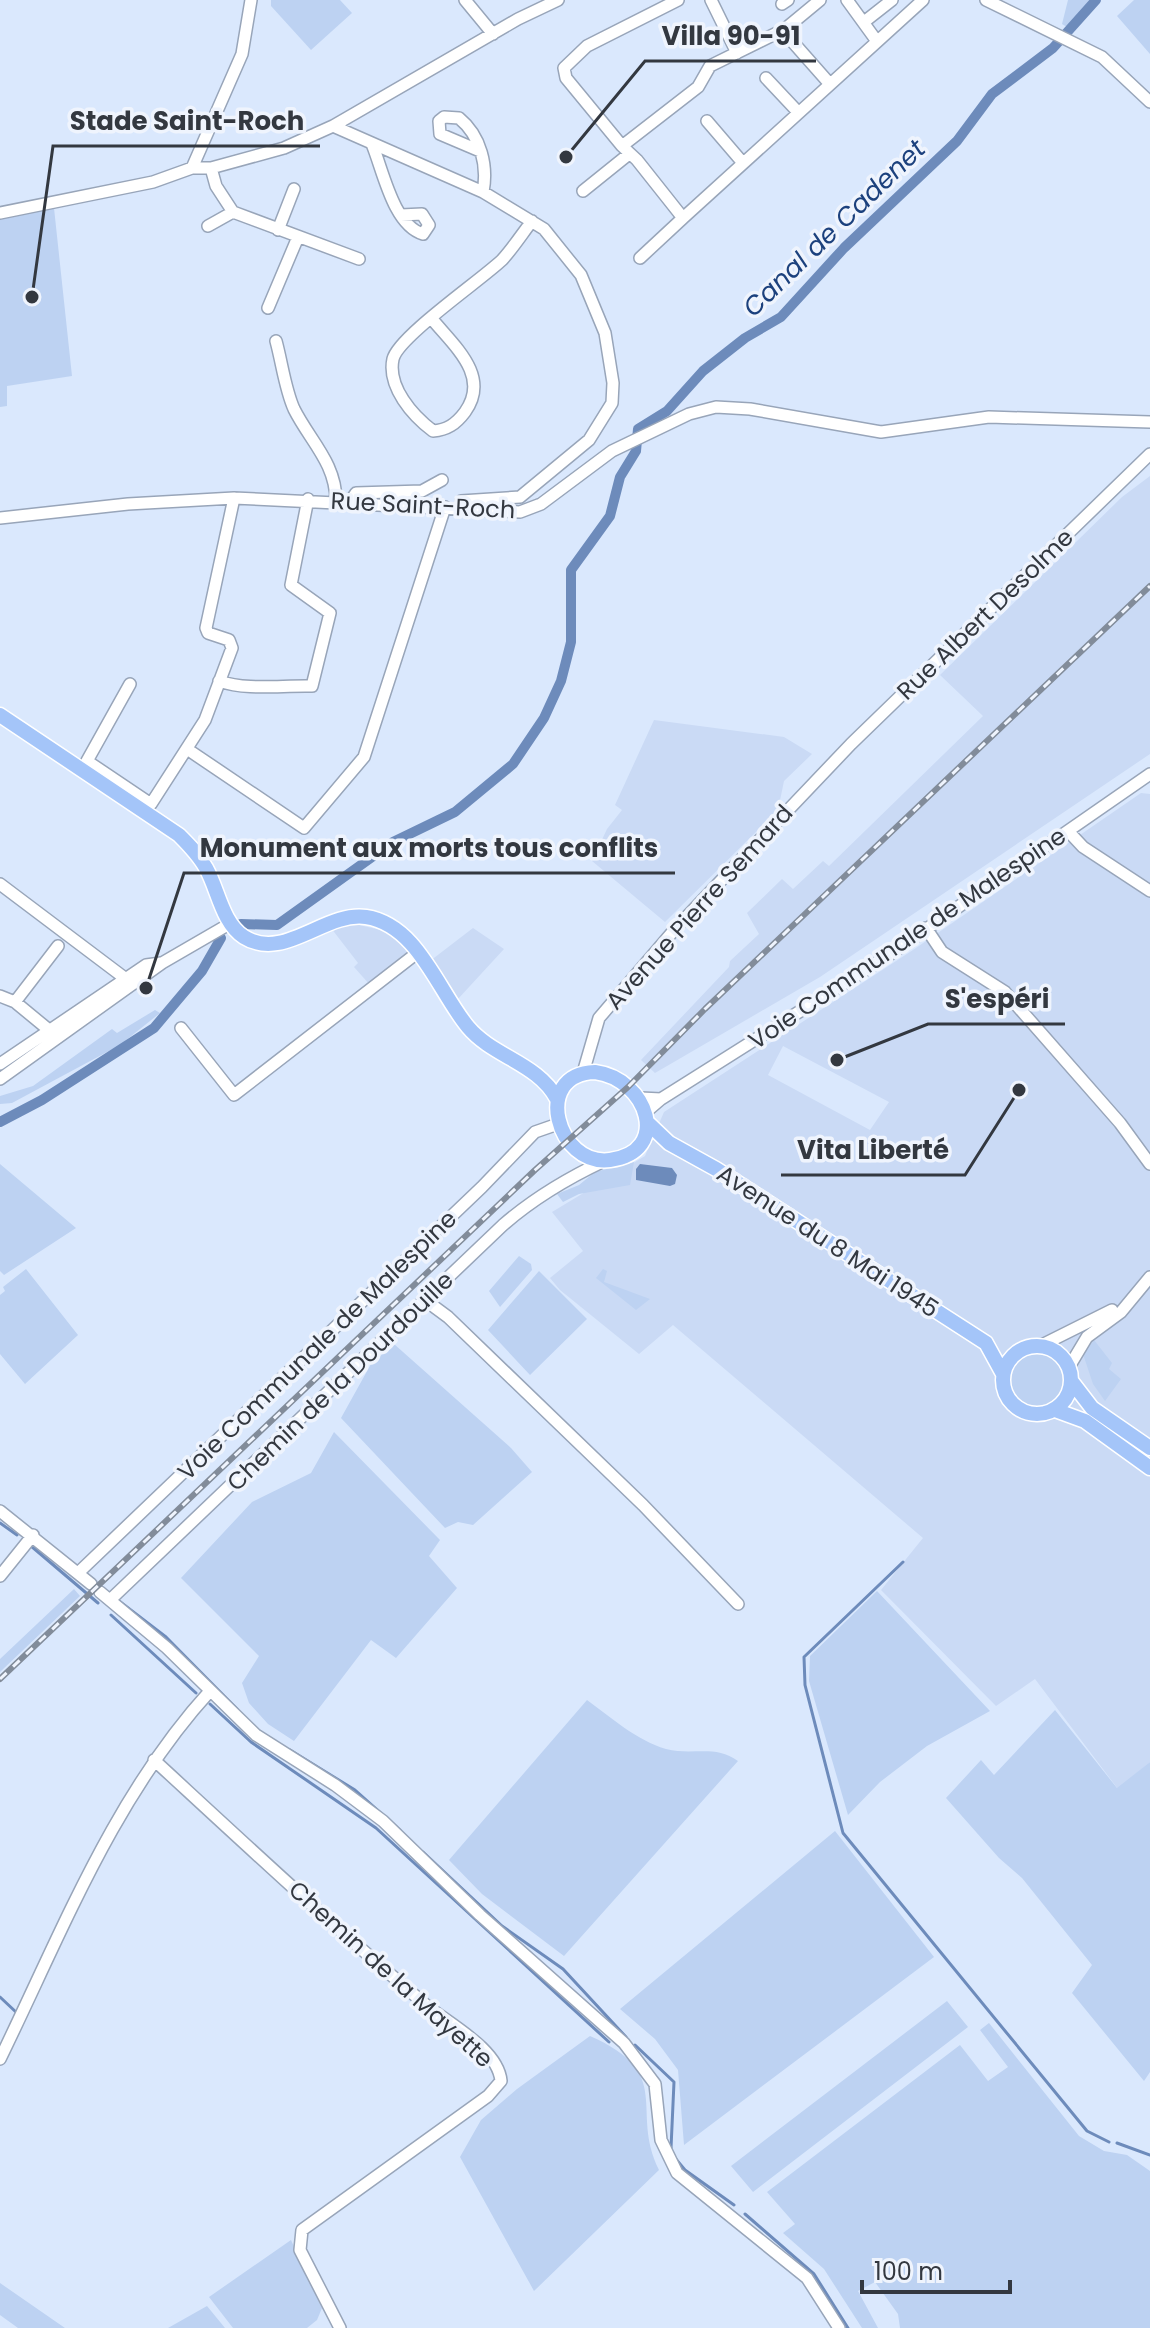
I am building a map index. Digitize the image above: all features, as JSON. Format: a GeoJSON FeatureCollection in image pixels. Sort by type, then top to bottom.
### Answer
{"type":"FeatureCollection","features":[{"type":"Feature","properties":{"kind":"main road"},"geometry":{"type":"LineString","coordinates":[[0,715],[85,765],[189,845],[207,869],[231,923],[242,936],[266,944],[292,939],[336,919],[366,917],[393,928],[417,953],[474,1034],[542,1078],[557,1099],[558,1124],[583,1154],[604,1161],[620,1158],[637,1148],[669,1143]]}},
{"type":"Feature","properties":{"kind":"main road"},"geometry":{"type":"LineString","coordinates":[[557,1099],[579,1075]]}},
{"type":"Feature","properties":{"kind":"main road"},"geometry":{"type":"LineString","coordinates":[[542,1078],[609,1075],[645,1110],[637,1148]]}},
{"type":"Feature","properties":{"kind":"main road","name":"Avenue du 8 Mai 1945"},"geometry":{"type":"LineString","coordinates":[[645,1110],[669,1143],[716,1169],[986,1343],[1024,1348]]}},
{"type":"Feature","properties":{"kind":"main road","name":"Avenue du 8 Mai 1945"},"geometry":{"type":"LineString","coordinates":[[986,1343],[1003,1374]]}},
{"type":"Feature","properties":{"kind":"main road"},"geometry":{"type":"LineString","coordinates":[[1150,1448],[1092,1408],[1058,1352],[1040,1346],[1024,1348],[1007,1363],[1003,1374],[1007,1397],[1017,1409],[1033,1414],[1055,1410],[1092,1425],[1150,1468]]}},
{"type":"Feature","properties":{"kind":"main road"},"geometry":{"type":"LineString","coordinates":[[1055,1410],[1069,1393],[1070,1374]]}},
{"type":"Feature","properties":{"kind":"street"},"geometry":{"type":"LineString","coordinates":[[192,168],[242,54],[251,0]]}},
{"type":"Feature","properties":{"kind":"street"},"geometry":{"type":"LineString","coordinates":[[465,0],[493,34]]}},
{"type":"Feature","properties":{"kind":"street"},"geometry":{"type":"LineString","coordinates":[[0,213],[153,182],[192,168],[211,168],[284,148],[333,126],[558,0]]}},
{"type":"Feature","properties":{"kind":"street"},"geometry":{"type":"LineString","coordinates":[[678,0],[587,46],[565,63],[566,78],[683,218]]}},
{"type":"Feature","properties":{"kind":"street"},"geometry":{"type":"LineString","coordinates":[[711,0],[737,53]]}},
{"type":"Feature","properties":{"kind":"street"},"geometry":{"type":"LineString","coordinates":[[583,191],[698,87],[710,66],[785,29],[820,0]]}},
{"type":"Feature","properties":{"kind":"street"},"geometry":{"type":"LineString","coordinates":[[847,0],[876,40]]}},
{"type":"Feature","properties":{"kind":"street"},"geometry":{"type":"LineString","coordinates":[[864,22],[892,0]]}},
{"type":"Feature","properties":{"kind":"street"},"geometry":{"type":"LineString","coordinates":[[640,258],[797,111],[923,0]]}},
{"type":"Feature","properties":{"kind":"street"},"geometry":{"type":"LineString","coordinates":[[986,0],[1084,46],[1112,65],[1150,102]]}},
{"type":"Feature","properties":{"kind":"street"},"geometry":{"type":"LineString","coordinates":[[791,40],[829,83]]}},
{"type":"Feature","properties":{"kind":"street"},"geometry":{"type":"LineString","coordinates":[[766,78],[797,111]]}},
{"type":"Feature","properties":{"kind":"street"},"geometry":{"type":"LineString","coordinates":[[707,121],[743,163]]}},
{"type":"Feature","properties":{"kind":"street"},"geometry":{"type":"LineString","coordinates":[[187,749],[304,828],[364,757],[445,507],[451,502],[520,497],[589,440],[612,403],[613,383],[605,333],[581,275],[544,229],[483,192],[333,126]]}},
{"type":"Feature","properties":{"kind":"street"},"geometry":{"type":"LineString","coordinates":[[372,144],[401,215]]}},
{"type":"Feature","properties":{"kind":"street"},"geometry":{"type":"LineString","coordinates":[[480,151],[487,173],[483,192]]}},
{"type":"Feature","properties":{"kind":"street"},"geometry":{"type":"LineString","coordinates":[[211,168],[216,186],[233,212],[359,259]]}},
{"type":"Feature","properties":{"kind":"street"},"geometry":{"type":"LineString","coordinates":[[278,230],[294,189]]}},
{"type":"Feature","properties":{"kind":"street"},"geometry":{"type":"LineString","coordinates":[[208,226],[233,212]]}},
{"type":"Feature","properties":{"kind":"street"},"geometry":{"type":"LineString","coordinates":[[432,319],[464,359],[475,382],[469,406],[459,420],[449,428],[433,431],[407,408],[397,386],[393,359],[398,349],[432,319],[502,260],[532,221]]}},
{"type":"Feature","properties":{"kind":"street"},"geometry":{"type":"LineString","coordinates":[[268,308],[298,237]]}},
{"type":"Feature","properties":{"kind":"street"},"geometry":{"type":"LineString","coordinates":[[276,341],[294,409],[319,445],[332,473],[336,501]]}},
{"type":"Feature","properties":{"kind":"street","name":"Rue Saint-Roch"},"geometry":{"type":"LineString","coordinates":[[0,518],[128,504],[234,498],[530,510],[600,458],[704,409],[730,407],[881,432],[989,417],[1150,422]]}},
{"type":"Feature","properties":{"kind":"street","name":"Rue Albert Desolme"},"geometry":{"type":"LineString","coordinates":[[820,775],[1150,454]]}},
{"type":"Feature","properties":{"kind":"street"},"geometry":{"type":"LineString","coordinates":[[350,502],[356,493],[422,491],[442,480]]}},
{"type":"Feature","properties":{"kind":"street"},"geometry":{"type":"LineString","coordinates":[[130,684],[85,765],[151,804],[205,720],[231,644],[208,633],[206,628],[234,498]]}},
{"type":"Feature","properties":{"kind":"street"},"geometry":{"type":"LineString","coordinates":[[219,681],[242,689],[254,685],[312,686],[330,613],[291,585],[308,499]]}},
{"type":"Feature","properties":{"kind":"street","name":"Voie Communale de Malespine"},"geometry":{"type":"LineString","coordinates":[[645,1110],[1144,784],[1150,774]]}},
{"type":"Feature","properties":{"kind":"street","name":"Avenue Pierre Semard"},"geometry":{"type":"LineString","coordinates":[[579,1075],[593,1047],[594,1032],[609,1005],[820,775]]}},
{"type":"Feature","properties":{"kind":"street"},"geometry":{"type":"LineString","coordinates":[[1068,831],[1094,854],[1150,891]]}},
{"type":"Feature","properties":{"kind":"street"},"geometry":{"type":"LineString","coordinates":[[1094,854],[1112,860],[1150,882]]}},
{"type":"Feature","properties":{"kind":"street"},"geometry":{"type":"LineString","coordinates":[[0,884],[126,979]]}},
{"type":"Feature","properties":{"kind":"street"},"geometry":{"type":"LineString","coordinates":[[0,1079],[162,963],[231,923]]}},
{"type":"Feature","properties":{"kind":"street"},"geometry":{"type":"LineString","coordinates":[[926,928],[942,952],[1005,992],[1120,1123],[1150,1164]]}},
{"type":"Feature","properties":{"kind":"street"},"geometry":{"type":"LineString","coordinates":[[15,1002],[58,946]]}},
{"type":"Feature","properties":{"kind":"street"},"geometry":{"type":"LineString","coordinates":[[181,1028],[234,1095],[417,953]]}},
{"type":"Feature","properties":{"kind":"street"},"geometry":{"type":"LineString","coordinates":[[0,1064],[146,965],[162,963]]}},
{"type":"Feature","properties":{"kind":"street"},"geometry":{"type":"LineString","coordinates":[[0,996],[15,1002],[49,1030]]}},
{"type":"Feature","properties":{"kind":"street"},"geometry":{"type":"LineString","coordinates":[[593,1047],[609,1075]]}},
{"type":"Feature","properties":{"kind":"street","name":"Voie Communale de Malespine"},"geometry":{"type":"LineString","coordinates":[[78,1573],[482,1187],[535,1132],[558,1124]]}},
{"type":"Feature","properties":{"kind":"street"},"geometry":{"type":"LineString","coordinates":[[579,1176],[583,1154]]}},
{"type":"Feature","properties":{"kind":"street","name":"Chemin de la Dourdouille"},"geometry":{"type":"LineString","coordinates":[[100,1592],[425,1300],[523,1207],[546,1191],[604,1161]]}},
{"type":"Feature","properties":{"kind":"street"},"geometry":{"type":"LineString","coordinates":[[1070,1374],[1087,1337],[1121,1312],[1150,1277]]}},
{"type":"Feature","properties":{"kind":"street"},"geometry":{"type":"LineString","coordinates":[[1040,1346],[1087,1325],[1130,1299]]}},
{"type":"Feature","properties":{"kind":"street"},"geometry":{"type":"LineString","coordinates":[[425,1300],[448,1317],[643,1505],[738,1604]]}},
{"type":"Feature","properties":{"kind":"street"},"geometry":{"type":"LineString","coordinates":[[0,1511],[100,1592],[256,1735],[335,1785],[383,1821],[447,1884],[624,2043],[655,2084],[661,2140],[677,2173],[807,2278],[839,2328]]}},
{"type":"Feature","properties":{"kind":"street"},"geometry":{"type":"LineString","coordinates":[[1,1571],[33,1535]]}},
{"type":"Feature","properties":{"kind":"street"},"geometry":{"type":"LineString","coordinates":[[0,2059],[128,1797],[210,1691]]}},
{"type":"Feature","properties":{"kind":"street","name":"Chemin de la Mayette"},"geometry":{"type":"LineString","coordinates":[[154,1760],[426,2005],[481,2049],[500,2074],[501,2081],[488,2096],[302,2230],[300,2250],[340,2328]]}},
{"type":"Feature","properties":{"kind":"shaded area"},"geometry":{"type":"Polygon","coordinates":[[[271,0],[340,0],[352,13],[311,50],[271,6],[271,0]]]}},
{"type":"Feature","properties":{"kind":"shaded area"},"geometry":{"type":"Polygon","coordinates":[[[1068,0],[1093,0],[1070,29],[1062,24],[1068,0]]]}},
{"type":"Feature","properties":{"kind":"shaded area"},"geometry":{"type":"Polygon","coordinates":[[[1134,0],[1150,0],[1150,54],[1117,16],[1134,0]]]}},
{"type":"Feature","properties":{"kind":"shaded area"},"geometry":{"type":"Polygon","coordinates":[[[54,208],[72,376],[7,386],[7,406],[0,407],[0,219],[54,208]]]}},
{"type":"Feature","properties":{"kind":"shaded area"},"geometry":{"type":"Polygon","coordinates":[[[1150,476],[1150,754],[820,977],[655,1073],[641,1060],[729,967],[730,961],[759,934],[747,913],[782,879],[793,889],[823,861],[829,866],[983,716],[940,675],[1122,497],[1150,476]]]}},
{"type":"Feature","properties":{"kind":"shaded area"},"geometry":{"type":"Polygon","coordinates":[[[654,720],[784,737],[812,754],[784,781],[778,810],[665,922],[592,861],[607,829],[622,810],[615,805],[654,720]]]}},
{"type":"Feature","properties":{"kind":"shaded area"},"geometry":{"type":"Polygon","coordinates":[[[1141,793],[1150,794],[1150,1762],[1118,1789],[1035,1679],[996,1706],[881,1590],[923,1538],[673,1325],[639,1354],[560,1290],[550,1278],[583,1251],[552,1212],[645,1156],[664,1112],[913,950],[1141,793]],[[783,1046],[768,1075],[870,1130],[889,1102],[783,1046]]]}},
{"type":"Feature","properties":{"kind":"shaded area"},"geometry":{"type":"Polygon","coordinates":[[[350,923],[390,932],[408,950],[404,959],[370,985],[354,967],[358,963],[331,928],[350,923]]]}},
{"type":"Feature","properties":{"kind":"shaded area"},"geometry":{"type":"Polygon","coordinates":[[[473,928],[504,949],[458,999],[430,961],[473,928]]]}},
{"type":"Feature","properties":{"kind":"shaded area"},"geometry":{"type":"Polygon","coordinates":[[[155,1010],[160,1013],[120,1045],[12,1103],[0,1104],[0,1096],[33,1086],[112,1029],[117,1033],[155,1010]]]}},
{"type":"Feature","properties":{"kind":"shaded area"},"geometry":{"type":"Polygon","coordinates":[[[634,1162],[630,1185],[579,1194],[563,1202],[557,1194],[579,1185],[595,1172],[634,1162]]]}},
{"type":"Feature","properties":{"kind":"shaded area"},"geometry":{"type":"Polygon","coordinates":[[[0,1164],[76,1228],[4,1275],[0,1271],[0,1164]]]}},
{"type":"Feature","properties":{"kind":"shaded area"},"geometry":{"type":"Polygon","coordinates":[[[640,1164],[672,1168],[677,1175],[675,1184],[670,1186],[636,1180],[636,1169],[640,1164]]]}},
{"type":"Feature","properties":{"kind":"shaded area"},"geometry":{"type":"Polygon","coordinates":[[[519,1256],[531,1264],[532,1270],[500,1307],[489,1291],[519,1256]]]}},
{"type":"Feature","properties":{"kind":"shaded area"},"geometry":{"type":"Polygon","coordinates":[[[26,1269],[78,1335],[25,1384],[0,1354],[0,1295],[5,1291],[3,1287],[26,1269]]]}},
{"type":"Feature","properties":{"kind":"shaded area"},"geometry":{"type":"Polygon","coordinates":[[[603,1269],[607,1271],[604,1282],[650,1299],[636,1310],[596,1278],[603,1269]]]}},
{"type":"Feature","properties":{"kind":"shaded area"},"geometry":{"type":"Polygon","coordinates":[[[539,1271],[587,1319],[530,1375],[488,1330],[539,1271]]]}},
{"type":"Feature","properties":{"kind":"shaded area"},"geometry":{"type":"Polygon","coordinates":[[[1094,1340],[1112,1363],[1109,1369],[1121,1379],[1105,1401],[1093,1384],[1083,1354],[1094,1340]]]}},
{"type":"Feature","properties":{"kind":"shaded area"},"geometry":{"type":"Polygon","coordinates":[[[394,1344],[511,1448],[532,1472],[473,1525],[458,1522],[445,1528],[341,1418],[371,1364],[394,1344]]]}},
{"type":"Feature","properties":{"kind":"shaded area"},"geometry":{"type":"Polygon","coordinates":[[[1037,1353],[1057,1361],[1065,1381],[1057,1401],[1037,1409],[1017,1401],[1009,1381],[1017,1361],[1037,1353]]]}},
{"type":"Feature","properties":{"kind":"shaded area"},"geometry":{"type":"Polygon","coordinates":[[[334,1432],[440,1540],[429,1556],[457,1588],[396,1658],[371,1640],[294,1741],[268,1724],[249,1703],[242,1683],[259,1656],[181,1578],[252,1502],[311,1473],[334,1432]]]}},
{"type":"Feature","properties":{"kind":"shaded area"},"geometry":{"type":"Polygon","coordinates":[[[74,1589],[80,1596],[0,1672],[0,1659],[74,1589]]]}},
{"type":"Feature","properties":{"kind":"shaded area"},"geometry":{"type":"Polygon","coordinates":[[[877,1591],[990,1711],[927,1746],[880,1782],[848,1815],[809,1681],[810,1656],[877,1591]]]}},
{"type":"Feature","properties":{"kind":"shaded area"},"geometry":{"type":"Polygon","coordinates":[[[587,1700],[655,1745],[676,1751],[721,1753],[738,1761],[564,1956],[482,1894],[449,1860],[587,1700]]]}},
{"type":"Feature","properties":{"kind":"shaded area"},"geometry":{"type":"Polygon","coordinates":[[[1055,1710],[1117,1788],[1150,1762],[1150,2072],[1144,2081],[1072,1993],[1092,1965],[1022,1878],[999,1858],[946,1798],[981,1760],[994,1775],[1055,1710]]]}},
{"type":"Feature","properties":{"kind":"shaded area"},"geometry":{"type":"Polygon","coordinates":[[[835,1831],[934,1957],[684,2145],[678,2070],[655,2039],[620,2009],[835,1831]]]}},
{"type":"Feature","properties":{"kind":"shaded area"},"geometry":{"type":"Polygon","coordinates":[[[947,2001],[968,2027],[753,2192],[731,2166],[947,2001]]]}},
{"type":"Feature","properties":{"kind":"shaded area"},"geometry":{"type":"Polygon","coordinates":[[[989,2023],[1079,2136],[1104,2151],[1127,2155],[1150,2171],[1150,2328],[900,2328],[898,2314],[875,2282],[858,2291],[878,2328],[862,2328],[824,2269],[783,2233],[795,2224],[767,2192],[960,2045],[988,2081],[1008,2067],[980,2030],[989,2023]]]}},
{"type":"Feature","properties":{"kind":"shaded area"},"geometry":{"type":"Polygon","coordinates":[[[590,2036],[616,2050],[633,2064],[642,2079],[651,2148],[659,2170],[534,2291],[460,2157],[481,2120],[517,2089],[590,2036]]]}},
{"type":"Feature","properties":{"kind":"shaded area"},"geometry":{"type":"Polygon","coordinates":[[[291,2240],[322,2308],[317,2320],[307,2328],[233,2328],[209,2297],[291,2240]]]}},
{"type":"Feature","properties":{"kind":"shaded area"},"geometry":{"type":"Polygon","coordinates":[[[0,2283],[65,2328],[18,2328],[0,2315],[0,2283]]]}},
{"type":"Feature","properties":{"kind":"shaded area"},"geometry":{"type":"Polygon","coordinates":[[[207,2306],[225,2328],[168,2328],[207,2306]]]}},
{"type":"Feature","properties":{"kind":"waterway","name":"Canal de Cadenet"},"geometry":{"type":"LineString","coordinates":[[241,924],[277,925],[393,842],[455,812],[513,764],[544,718],[561,681],[571,642],[571,570],[610,516],[620,477],[636,451],[638,429],[667,411],[703,371],[745,338],[781,317],[844,248],[957,141],[992,94],[1053,48],[1096,0]]}},
{"type":"Feature","properties":{"kind":"waterway","name":"Canal de Cadenet"},"geometry":{"type":"LineString","coordinates":[[0,1122],[42,1100],[154,1028],[202,971],[221,938]]}},
{"type":"Feature","properties":{"kind":"waterway"},"geometry":{"type":"LineString","coordinates":[[0,1523],[17,1535]]}},
{"type":"Feature","properties":{"kind":"waterway"},"geometry":{"type":"LineString","coordinates":[[31,1546],[98,1603]]}},
{"type":"Feature","properties":{"kind":"waterway"},"geometry":{"type":"LineString","coordinates":[[903,1562],[804,1657],[805,1685],[843,1833],[1087,2131],[1109,2142]]}},
{"type":"Feature","properties":{"kind":"waterway"},"geometry":{"type":"LineString","coordinates":[[119,1601],[166,1637],[237,1709]]}},
{"type":"Feature","properties":{"kind":"waterway"},"geometry":{"type":"LineString","coordinates":[[111,1615],[196,1693]]}},
{"type":"Feature","properties":{"kind":"waterway"},"geometry":{"type":"LineString","coordinates":[[210,1704],[251,1742],[376,1828],[609,2042]]}},
{"type":"Feature","properties":{"kind":"waterway"},"geometry":{"type":"LineString","coordinates":[[290,1750],[355,1790],[400,1830]]}},
{"type":"Feature","properties":{"kind":"waterway"},"geometry":{"type":"LineString","coordinates":[[423,1852],[502,1926],[563,1969],[626,2037]]}},
{"type":"Feature","properties":{"kind":"waterway"},"geometry":{"type":"LineString","coordinates":[[0,1997],[17,2013]]}},
{"type":"Feature","properties":{"kind":"waterway"},"geometry":{"type":"LineString","coordinates":[[635,2045],[674,2082],[671,2148]]}},
{"type":"Feature","properties":{"kind":"waterway"},"geometry":{"type":"LineString","coordinates":[[1117,2143],[1150,2155]]}},
{"type":"Feature","properties":{"kind":"waterway"},"geometry":{"type":"LineString","coordinates":[[675,2158],[685,2170],[734,2205]]}},
{"type":"Feature","properties":{"kind":"waterway"},"geometry":{"type":"LineString","coordinates":[[745,2214],[814,2274],[848,2328]]}},
{"type":"Feature","properties":{"kind":"railway"},"geometry":{"type":"LineString","coordinates":[[0,1679],[535,1170],[628,1087],[705,1009],[1150,586]]}},
{"type":"Feature","properties":{"kind":"place","name":"Villa 90-91"},"geometry":{"type":"Point","coordinates":[566,157]}},
{"type":"Feature","properties":{"kind":"place","name":"Stade Saint-Roch"},"geometry":{"type":"Point","coordinates":[32,297]}},
{"type":"Feature","properties":{"kind":"place","name":"Monument aux morts tous conflits"},"geometry":{"type":"Point","coordinates":[146,988]}},
{"type":"Feature","properties":{"kind":"place","name":"S'espéri"},"geometry":{"type":"Point","coordinates":[837,1060]}},
{"type":"Feature","properties":{"kind":"place","name":"Vita Liberté"},"geometry":{"type":"Point","coordinates":[1019,1090]}}]}
